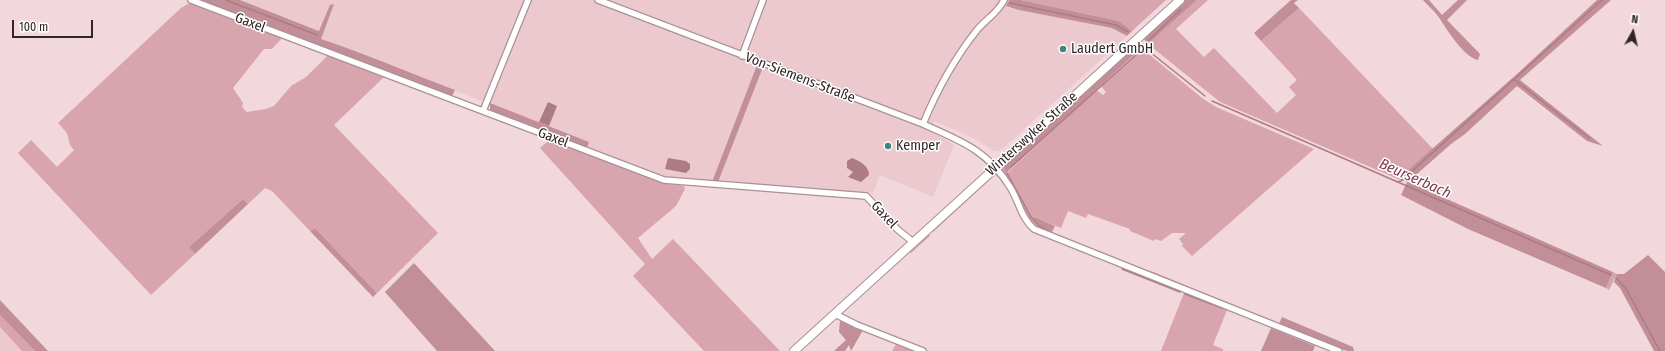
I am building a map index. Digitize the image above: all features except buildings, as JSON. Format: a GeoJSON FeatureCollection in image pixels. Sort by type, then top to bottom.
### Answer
{"type":"FeatureCollection","features":[{"type":"Feature","properties":{"kind":"street","name":"Gaxel"},"geometry":{"type":"LineString","coordinates":[[191,0],[664,180],[866,196],[897,229],[912,242]]}},
{"type":"Feature","properties":{"kind":"street"},"geometry":{"type":"LineString","coordinates":[[483,111],[528,0]]}},
{"type":"Feature","properties":{"kind":"street","name":"Von-Siemens-Straße"},"geometry":{"type":"LineString","coordinates":[[598,0],[923,124],[966,144],[979,152],[996,166],[1010,187],[1026,221],[1034,229],[1339,351]]}},
{"type":"Feature","properties":{"kind":"street"},"geometry":{"type":"LineString","coordinates":[[742,56],[763,0]]}},
{"type":"Feature","properties":{"kind":"street"},"geometry":{"type":"LineString","coordinates":[[923,124],[935,95],[955,61],[978,29],[998,9],[1004,0]]}},
{"type":"Feature","properties":{"kind":"street","name":"Winterswyker Straße"},"geometry":{"type":"LineString","coordinates":[[794,351],[912,242],[1180,0]]}},
{"type":"Feature","properties":{"kind":"street"},"geometry":{"type":"LineString","coordinates":[[835,314],[857,325],[923,351]]}},
{"type":"Feature","properties":{"kind":"shaded area"},"geometry":{"type":"Polygon","coordinates":[[[197,0],[240,0],[319,31],[330,5],[334,4],[321,39],[372,57],[455,90],[452,96],[197,0]]]}},
{"type":"Feature","properties":{"kind":"shaded area"},"geometry":{"type":"Polygon","coordinates":[[[240,0],[1009,0],[1006,7],[1113,28],[1127,36],[1000,151],[994,151],[973,138],[934,121],[932,131],[954,145],[933,197],[880,175],[873,193],[673,178],[651,172],[587,148],[589,142],[320,39],[323,32],[240,0]]]}},
{"type":"Feature","properties":{"kind":"shaded area"},"geometry":{"type":"Polygon","coordinates":[[[1009,0],[1021,0],[1119,21],[1132,31],[1127,36],[1112,28],[1019,10],[1006,6],[1009,0]]]}},
{"type":"Feature","properties":{"kind":"shaded area"},"geometry":{"type":"Polygon","coordinates":[[[1021,0],[1166,0],[1132,31],[1119,21],[1021,0]]]}},
{"type":"Feature","properties":{"kind":"shaded area"},"geometry":{"type":"Polygon","coordinates":[[[1185,0],[1197,0],[1148,44],[1143,38],[1185,0]]]}},
{"type":"Feature","properties":{"kind":"shaded area"},"geometry":{"type":"Polygon","coordinates":[[[1197,0],[1208,0],[1176,29],[1204,57],[1214,48],[1277,113],[1296,95],[1289,87],[1297,80],[1261,41],[1299,8],[1433,149],[1398,179],[1220,102],[1148,44],[1197,0]]]}},
{"type":"Feature","properties":{"kind":"shaded area"},"geometry":{"type":"Polygon","coordinates":[[[1291,0],[1298,0],[1294,3],[1299,8],[1261,41],[1254,33],[1291,0]]]}},
{"type":"Feature","properties":{"kind":"shaded area"},"geometry":{"type":"Polygon","coordinates":[[[1423,0],[1429,0],[1442,15],[1458,0],[1467,0],[1447,20],[1480,54],[1478,60],[1467,54],[1462,49],[1436,14],[1423,0]]]}},
{"type":"Feature","properties":{"kind":"shaded area"},"geometry":{"type":"Polygon","coordinates":[[[1597,0],[1611,0],[1520,80],[1603,146],[1587,141],[1517,86],[1465,134],[1451,144],[1408,182],[1613,272],[1606,288],[1468,229],[1401,195],[1407,182],[1398,179],[1517,74],[1597,0]]]}},
{"type":"Feature","properties":{"kind":"shaded area"},"geometry":{"type":"Polygon","coordinates":[[[190,3],[282,38],[272,49],[264,49],[233,88],[243,103],[242,107],[247,112],[274,106],[291,86],[306,77],[328,55],[384,77],[334,125],[438,233],[377,293],[315,228],[310,231],[272,191],[265,188],[248,204],[243,199],[189,247],[195,254],[151,295],[18,153],[31,140],[57,167],[74,150],[70,145],[67,133],[58,123],[181,8],[190,3]]]}},
{"type":"Feature","properties":{"kind":"shaded area"},"geometry":{"type":"Polygon","coordinates":[[[1130,50],[1137,52],[1006,173],[1004,165],[1130,50]]]}},
{"type":"Feature","properties":{"kind":"shaded area"},"geometry":{"type":"Polygon","coordinates":[[[1141,50],[1145,51],[1202,98],[1216,107],[1314,149],[1192,256],[1182,246],[1183,244],[1179,239],[1186,233],[1172,233],[1161,241],[1155,239],[1154,241],[1130,231],[1130,229],[1088,214],[1086,218],[1068,211],[1061,228],[1035,217],[1045,230],[1052,232],[1051,235],[1040,231],[1030,223],[1001,170],[1003,167],[1007,173],[1096,90],[1103,95],[1106,92],[1101,86],[1141,50]]]}},
{"type":"Feature","properties":{"kind":"shaded area"},"geometry":{"type":"Polygon","coordinates":[[[757,65],[763,67],[718,182],[712,182],[757,65]]]}},
{"type":"Feature","properties":{"kind":"shaded area"},"geometry":{"type":"Polygon","coordinates":[[[548,102],[557,106],[549,126],[539,122],[548,102]]]}},
{"type":"Feature","properties":{"kind":"shaded area"},"geometry":{"type":"Polygon","coordinates":[[[490,103],[589,142],[587,148],[490,111],[490,103]]]}},
{"type":"Feature","properties":{"kind":"shaded area"},"geometry":{"type":"Polygon","coordinates":[[[553,141],[663,183],[684,186],[685,189],[676,206],[638,238],[652,259],[673,239],[780,351],[704,351],[633,276],[645,264],[540,148],[547,142],[553,141]]]}},
{"type":"Feature","properties":{"kind":"shaded area"},"geometry":{"type":"Polygon","coordinates":[[[668,158],[686,161],[690,164],[690,169],[686,173],[665,169],[668,158]]]}},
{"type":"Feature","properties":{"kind":"shaded area"},"geometry":{"type":"Polygon","coordinates":[[[852,158],[864,164],[869,172],[869,175],[861,182],[848,177],[853,172],[847,168],[847,161],[852,158]]]}},
{"type":"Feature","properties":{"kind":"shaded area"},"geometry":{"type":"Polygon","coordinates":[[[994,174],[995,175],[933,232],[932,228],[994,174]]]}},
{"type":"Feature","properties":{"kind":"shaded area"},"geometry":{"type":"Polygon","coordinates":[[[243,199],[248,204],[195,254],[189,247],[243,199]]]}},
{"type":"Feature","properties":{"kind":"shaded area"},"geometry":{"type":"Polygon","coordinates":[[[1035,217],[1055,226],[1052,232],[1038,225],[1034,221],[1035,217]]]}},
{"type":"Feature","properties":{"kind":"shaded area"},"geometry":{"type":"Polygon","coordinates":[[[315,228],[377,293],[373,297],[310,231],[315,228]]]}},
{"type":"Feature","properties":{"kind":"shaded area"},"geometry":{"type":"Polygon","coordinates":[[[928,234],[930,236],[911,253],[908,251],[928,234]]]}},
{"type":"Feature","properties":{"kind":"shaded area"},"geometry":{"type":"Polygon","coordinates":[[[1648,255],[1665,272],[1665,351],[1654,351],[1620,288],[1614,282],[1617,274],[1624,274],[1648,255]]]}},
{"type":"Feature","properties":{"kind":"shaded area"},"geometry":{"type":"Polygon","coordinates":[[[414,263],[495,351],[437,351],[385,292],[414,263]]]}},
{"type":"Feature","properties":{"kind":"shaded area"},"geometry":{"type":"Polygon","coordinates":[[[1151,271],[1279,324],[1278,325],[1151,275],[1151,271]]]}},
{"type":"Feature","properties":{"kind":"shaded area"},"geometry":{"type":"Polygon","coordinates":[[[1613,272],[1617,274],[1609,290],[1606,288],[1613,272]]]}},
{"type":"Feature","properties":{"kind":"shaded area"},"geometry":{"type":"Polygon","coordinates":[[[1184,293],[1227,310],[1213,345],[1223,349],[1223,351],[1161,351],[1184,293]]]}},
{"type":"Feature","properties":{"kind":"shaded area"},"geometry":{"type":"Polygon","coordinates":[[[0,300],[48,351],[35,351],[0,315],[0,300]]]}},
{"type":"Feature","properties":{"kind":"shaded area"},"geometry":{"type":"Polygon","coordinates":[[[0,315],[35,351],[22,351],[0,327],[0,315]]]}},
{"type":"Feature","properties":{"kind":"shaded area"},"geometry":{"type":"Polygon","coordinates":[[[1282,317],[1353,347],[1354,351],[1347,351],[1279,324],[1282,317]]]}},
{"type":"Feature","properties":{"kind":"shaded area"},"geometry":{"type":"Polygon","coordinates":[[[840,321],[863,330],[851,351],[849,345],[845,351],[834,351],[846,340],[839,332],[840,321]]]}},
{"type":"Feature","properties":{"kind":"shaded area"},"geometry":{"type":"Polygon","coordinates":[[[0,327],[22,351],[0,351],[0,327]]]}},
{"type":"Feature","properties":{"kind":"shaded area"},"geometry":{"type":"Polygon","coordinates":[[[1271,328],[1315,346],[1313,351],[1261,351],[1271,328]]]}},
{"type":"Feature","properties":{"kind":"shaded area"},"geometry":{"type":"Polygon","coordinates":[[[897,343],[916,351],[892,351],[897,343]]]}},
{"type":"Feature","properties":{"kind":"waterway"},"geometry":{"type":"LineString","coordinates":[[226,0],[317,35]]}},
{"type":"Feature","properties":{"kind":"waterway"},"geometry":{"type":"LineString","coordinates":[[1397,182],[1401,181],[1602,0]]}},
{"type":"Feature","properties":{"kind":"waterway","name":"Beurserbach"},"geometry":{"type":"LineString","coordinates":[[1010,3],[1116,25],[1128,32]]}},
{"type":"Feature","properties":{"kind":"waterway"},"geometry":{"type":"LineString","coordinates":[[1149,40],[1181,9]]}},
{"type":"Feature","properties":{"kind":"waterway","name":"Beurserbach"},"geometry":{"type":"LineString","coordinates":[[1140,44],[1205,96]]}},
{"type":"Feature","properties":{"kind":"waterway"},"geometry":{"type":"LineString","coordinates":[[1011,167],[1138,53]]}},
{"type":"Feature","properties":{"kind":"waterway"},"geometry":{"type":"LineString","coordinates":[[1515,80],[1589,138]]}},
{"type":"Feature","properties":{"kind":"waterway","name":"Beurserbach"},"geometry":{"type":"LineString","coordinates":[[1212,101],[1611,275]]}},
{"type":"Feature","properties":{"kind":"waterway"},"geometry":{"type":"LineString","coordinates":[[1007,173],[1031,217],[1038,225],[1047,231]]}},
{"type":"Feature","properties":{"kind":"waterway"},"geometry":{"type":"LineString","coordinates":[[1122,269],[1180,292]]}},
{"type":"Feature","properties":{"kind":"waterway","name":"Beurserbach"},"geometry":{"type":"LineString","coordinates":[[1616,278],[1626,289],[1660,351]]}},
{"type":"Feature","properties":{"kind":"waterway"},"geometry":{"type":"LineString","coordinates":[[1185,294],[1222,308]]}},
{"type":"Feature","properties":{"kind":"place","name":"Laudert GmbH"},"geometry":{"type":"Point","coordinates":[1063,49]}},
{"type":"Feature","properties":{"kind":"place","name":"Kemper"},"geometry":{"type":"Point","coordinates":[888,146]}}]}
